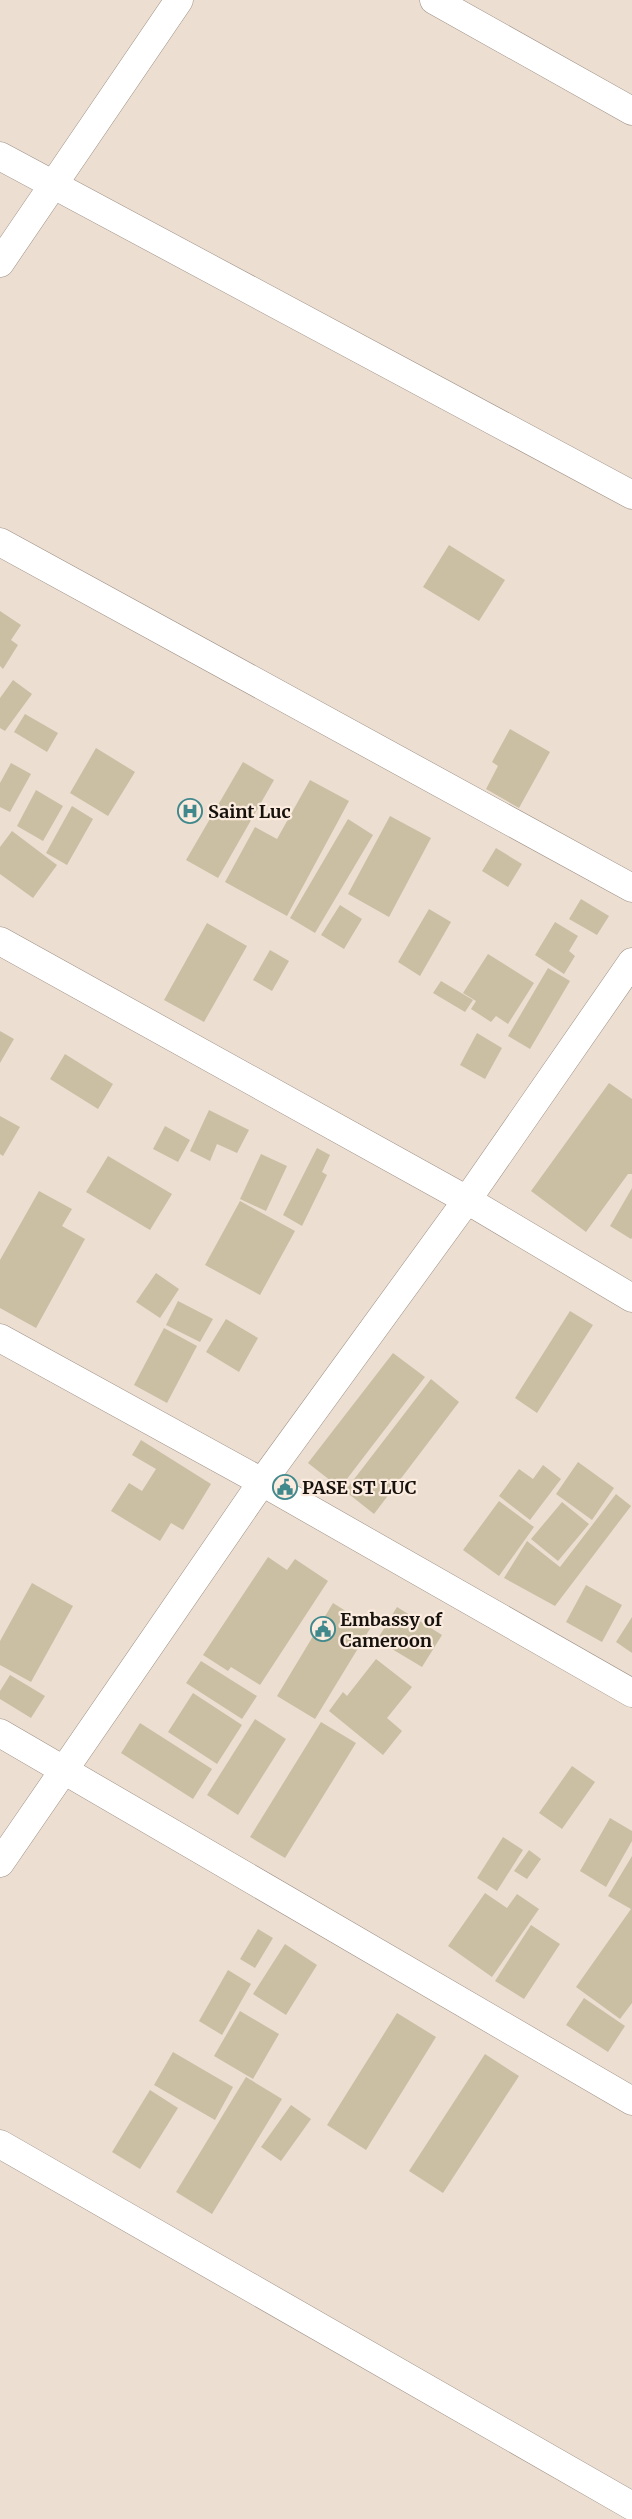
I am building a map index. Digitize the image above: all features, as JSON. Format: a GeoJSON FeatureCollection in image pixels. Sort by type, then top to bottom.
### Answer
{"type":"FeatureCollection","features":[{"type":"Feature","properties":{"kind":"street"},"geometry":{"type":"LineString","coordinates":[[0,263],[179,0]]}},
{"type":"Feature","properties":{"kind":"street"},"geometry":{"type":"LineString","coordinates":[[434,0],[632,111]]}},
{"type":"Feature","properties":{"kind":"street"},"geometry":{"type":"LineString","coordinates":[[0,156],[632,495]]}},
{"type":"Feature","properties":{"kind":"street"},"geometry":{"type":"LineString","coordinates":[[0,542],[632,888]]}},
{"type":"Feature","properties":{"kind":"street"},"geometry":{"type":"LineString","coordinates":[[0,941],[467,1200],[632,1298]]}},
{"type":"Feature","properties":{"kind":"street"},"geometry":{"type":"LineString","coordinates":[[0,1863],[262,1482],[467,1200],[632,962]]}},
{"type":"Feature","properties":{"kind":"street"},"geometry":{"type":"LineString","coordinates":[[0,1338],[262,1482],[632,1693]]}},
{"type":"Feature","properties":{"kind":"street"},"geometry":{"type":"LineString","coordinates":[[0,1733],[632,2101]]}},
{"type":"Feature","properties":{"kind":"street"},"geometry":{"type":"LineString","coordinates":[[0,2144],[632,2506]]}},
{"type":"Feature","properties":{"kind":"building"},"geometry":{"type":"Polygon","coordinates":[[[449,545],[505,580],[479,621],[423,587],[449,545]]]}},
{"type":"Feature","properties":{"kind":"building"},"geometry":{"type":"Polygon","coordinates":[[[0,611],[21,625],[11,640],[18,645],[3,669],[0,666],[0,611]]]}},
{"type":"Feature","properties":{"kind":"building"},"geometry":{"type":"Polygon","coordinates":[[[13,680],[32,694],[5,731],[0,728],[0,698],[13,680]]]}},
{"type":"Feature","properties":{"kind":"building"},"geometry":{"type":"Polygon","coordinates":[[[25,714],[58,733],[47,752],[14,732],[25,714]]]}},
{"type":"Feature","properties":{"kind":"building"},"geometry":{"type":"Polygon","coordinates":[[[510,729],[550,752],[519,808],[486,789],[498,766],[492,762],[510,729]]]}},
{"type":"Feature","properties":{"kind":"building"},"geometry":{"type":"Polygon","coordinates":[[[96,748],[135,772],[108,816],[70,793],[96,748]]]}},
{"type":"Feature","properties":{"kind":"building"},"geometry":{"type":"Polygon","coordinates":[[[243,762],[274,780],[218,878],[186,860],[243,762]]]}},
{"type":"Feature","properties":{"kind":"building"},"geometry":{"type":"Polygon","coordinates":[[[11,763],[31,774],[10,812],[0,807],[0,783],[11,763]]]}},
{"type":"Feature","properties":{"kind":"building"},"geometry":{"type":"Polygon","coordinates":[[[310,780],[349,801],[287,916],[225,882],[255,827],[277,839],[310,780]]]}},
{"type":"Feature","properties":{"kind":"building"},"geometry":{"type":"Polygon","coordinates":[[[36,790],[63,806],[43,841],[17,826],[36,790]]]}},
{"type":"Feature","properties":{"kind":"building"},"geometry":{"type":"Polygon","coordinates":[[[72,806],[93,819],[67,865],[46,853],[72,806]]]}},
{"type":"Feature","properties":{"kind":"building"},"geometry":{"type":"Polygon","coordinates":[[[390,816],[431,838],[389,917],[348,894],[390,816]]]}},
{"type":"Feature","properties":{"kind":"building"},"geometry":{"type":"Polygon","coordinates":[[[348,819],[373,835],[315,933],[290,918],[348,819]]]}},
{"type":"Feature","properties":{"kind":"building"},"geometry":{"type":"Polygon","coordinates":[[[12,831],[57,865],[33,898],[0,874],[0,847],[12,831]]]}},
{"type":"Feature","properties":{"kind":"building"},"geometry":{"type":"Polygon","coordinates":[[[496,848],[522,864],[508,887],[482,871],[496,848]]]}},
{"type":"Feature","properties":{"kind":"building"},"geometry":{"type":"Polygon","coordinates":[[[581,899],[609,916],[597,935],[569,919],[581,899]]]}},
{"type":"Feature","properties":{"kind":"building"},"geometry":{"type":"Polygon","coordinates":[[[340,905],[362,919],[344,949],[321,935],[340,905]]]}},
{"type":"Feature","properties":{"kind":"building"},"geometry":{"type":"Polygon","coordinates":[[[429,909],[451,922],[420,976],[398,962],[429,909]]]}},
{"type":"Feature","properties":{"kind":"building"},"geometry":{"type":"Polygon","coordinates":[[[555,922],[578,936],[569,951],[575,956],[564,974],[535,955],[555,922]]]}},
{"type":"Feature","properties":{"kind":"building"},"geometry":{"type":"Polygon","coordinates":[[[207,923],[247,946],[204,1022],[164,1000],[207,923]]]}},
{"type":"Feature","properties":{"kind":"building"},"geometry":{"type":"Polygon","coordinates":[[[270,950],[289,961],[272,991],[253,980],[270,950]]]}},
{"type":"Feature","properties":{"kind":"building"},"geometry":{"type":"Polygon","coordinates":[[[488,954],[534,983],[508,1024],[496,1016],[491,1022],[471,1009],[476,1001],[463,993],[488,954]]]}},
{"type":"Feature","properties":{"kind":"building"},"geometry":{"type":"Polygon","coordinates":[[[548,968],[570,981],[530,1049],[508,1036],[548,968]]]}},
{"type":"Feature","properties":{"kind":"building"},"geometry":{"type":"Polygon","coordinates":[[[441,981],[473,1000],[465,1012],[433,993],[441,981]]]}},
{"type":"Feature","properties":{"kind":"building"},"geometry":{"type":"Polygon","coordinates":[[[0,1031],[14,1039],[0,1063],[0,1031]]]}},
{"type":"Feature","properties":{"kind":"building"},"geometry":{"type":"Polygon","coordinates":[[[477,1033],[502,1048],[485,1079],[460,1065],[477,1033]]]}},
{"type":"Feature","properties":{"kind":"building"},"geometry":{"type":"Polygon","coordinates":[[[65,1054],[113,1084],[98,1109],[50,1079],[65,1054]]]}},
{"type":"Feature","properties":{"kind":"building"},"geometry":{"type":"Polygon","coordinates":[[[609,1083],[632,1099],[632,1174],[628,1174],[586,1232],[531,1191],[609,1083]]]}},
{"type":"Feature","properties":{"kind":"building"},"geometry":{"type":"Polygon","coordinates":[[[209,1110],[249,1130],[237,1153],[217,1144],[210,1161],[190,1151],[209,1110]]]}},
{"type":"Feature","properties":{"kind":"building"},"geometry":{"type":"Polygon","coordinates":[[[0,1116],[20,1127],[3,1156],[0,1154],[0,1116]]]}},
{"type":"Feature","properties":{"kind":"building"},"geometry":{"type":"Polygon","coordinates":[[[165,1126],[190,1140],[178,1162],[153,1149],[165,1126]]]}},
{"type":"Feature","properties":{"kind":"building"},"geometry":{"type":"Polygon","coordinates":[[[317,1148],[330,1155],[322,1172],[327,1175],[302,1226],[283,1215],[317,1148]]]}},
{"type":"Feature","properties":{"kind":"building"},"geometry":{"type":"Polygon","coordinates":[[[261,1154],[287,1166],[266,1211],[240,1199],[261,1154]]]}},
{"type":"Feature","properties":{"kind":"building"},"geometry":{"type":"Polygon","coordinates":[[[108,1156],[172,1194],[150,1230],[86,1192],[108,1156]]]}},
{"type":"Feature","properties":{"kind":"building"},"geometry":{"type":"Polygon","coordinates":[[[632,1188],[632,1238],[631,1239],[610,1226],[632,1188]]]}},
{"type":"Feature","properties":{"kind":"building"},"geometry":{"type":"Polygon","coordinates":[[[39,1191],[72,1209],[62,1226],[85,1239],[36,1328],[0,1308],[0,1260],[39,1191]]]}},
{"type":"Feature","properties":{"kind":"building"},"geometry":{"type":"Polygon","coordinates":[[[240,1201],[295,1231],[260,1295],[205,1265],[240,1201]]]}},
{"type":"Feature","properties":{"kind":"building"},"geometry":{"type":"Polygon","coordinates":[[[156,1273],[179,1289],[160,1318],[136,1302],[156,1273]]]}},
{"type":"Feature","properties":{"kind":"building"},"geometry":{"type":"Polygon","coordinates":[[[178,1301],[213,1319],[200,1342],[166,1325],[178,1301]]]}},
{"type":"Feature","properties":{"kind":"building"},"geometry":{"type":"Polygon","coordinates":[[[570,1311],[593,1325],[537,1413],[515,1398],[570,1311]]]}},
{"type":"Feature","properties":{"kind":"building"},"geometry":{"type":"Polygon","coordinates":[[[226,1319],[258,1338],[239,1372],[206,1352],[226,1319]]]}},
{"type":"Feature","properties":{"kind":"building"},"geometry":{"type":"Polygon","coordinates":[[[164,1328],[197,1346],[167,1403],[134,1385],[164,1328]]]}},
{"type":"Feature","properties":{"kind":"building"},"geometry":{"type":"Polygon","coordinates":[[[393,1353],[425,1377],[340,1488],[308,1463],[393,1353]]]}},
{"type":"Feature","properties":{"kind":"building"},"geometry":{"type":"Polygon","coordinates":[[[431,1379],[459,1402],[374,1514],[345,1491],[431,1379]]]}},
{"type":"Feature","properties":{"kind":"building"},"geometry":{"type":"Polygon","coordinates":[[[141,1440],[211,1484],[183,1530],[171,1523],[160,1541],[111,1511],[129,1483],[142,1491],[156,1469],[132,1455],[141,1440]]]}},
{"type":"Feature","properties":{"kind":"building"},"geometry":{"type":"Polygon","coordinates":[[[578,1462],[614,1488],[592,1520],[556,1494],[578,1462]]]}},
{"type":"Feature","properties":{"kind":"building"},"geometry":{"type":"Polygon","coordinates":[[[543,1465],[561,1479],[530,1520],[499,1496],[519,1469],[533,1479],[543,1465]]]}},
{"type":"Feature","properties":{"kind":"building"},"geometry":{"type":"Polygon","coordinates":[[[616,1494],[631,1506],[555,1606],[504,1578],[527,1541],[560,1567],[616,1494]]]}},
{"type":"Feature","properties":{"kind":"building"},"geometry":{"type":"Polygon","coordinates":[[[499,1501],[534,1527],[499,1576],[463,1550],[499,1501]]]}},
{"type":"Feature","properties":{"kind":"building"},"geometry":{"type":"Polygon","coordinates":[[[562,1502],[589,1524],[558,1561],[531,1539],[562,1502]]]}},
{"type":"Feature","properties":{"kind":"building"},"geometry":{"type":"Polygon","coordinates":[[[268,1557],[287,1570],[295,1559],[328,1581],[260,1685],[231,1667],[228,1671],[203,1655],[268,1557]]]}},
{"type":"Feature","properties":{"kind":"building"},"geometry":{"type":"Polygon","coordinates":[[[32,1583],[73,1606],[31,1682],[0,1665],[0,1641],[32,1583]]]}},
{"type":"Feature","properties":{"kind":"building"},"geometry":{"type":"Polygon","coordinates":[[[586,1585],[622,1605],[602,1642],[566,1622],[586,1585]]]}},
{"type":"Feature","properties":{"kind":"building"},"geometry":{"type":"Polygon","coordinates":[[[333,1603],[371,1627],[315,1719],[277,1696],[333,1603]]]}},
{"type":"Feature","properties":{"kind":"building"},"geometry":{"type":"Polygon","coordinates":[[[397,1607],[442,1635],[422,1667],[377,1640],[397,1607]]]}},
{"type":"Feature","properties":{"kind":"building"},"geometry":{"type":"Polygon","coordinates":[[[632,1617],[632,1653],[616,1642],[632,1617]]]}},
{"type":"Feature","properties":{"kind":"building"},"geometry":{"type":"Polygon","coordinates":[[[376,1659],[412,1687],[387,1718],[402,1731],[383,1755],[329,1711],[343,1692],[347,1696],[376,1659]]]}},
{"type":"Feature","properties":{"kind":"building"},"geometry":{"type":"Polygon","coordinates":[[[201,1661],[257,1696],[242,1719],[186,1683],[201,1661]]]}},
{"type":"Feature","properties":{"kind":"building"},"geometry":{"type":"Polygon","coordinates":[[[10,1675],[45,1696],[31,1718],[0,1699],[0,1691],[10,1675]]]}},
{"type":"Feature","properties":{"kind":"building"},"geometry":{"type":"Polygon","coordinates":[[[193,1693],[242,1725],[217,1764],[168,1732],[193,1693]]]}},
{"type":"Feature","properties":{"kind":"building"},"geometry":{"type":"Polygon","coordinates":[[[255,1719],[286,1739],[238,1815],[207,1795],[255,1719]]]}},
{"type":"Feature","properties":{"kind":"building"},"geometry":{"type":"Polygon","coordinates":[[[321,1722],[356,1743],[285,1858],[250,1837],[321,1722]]]}},
{"type":"Feature","properties":{"kind":"building"},"geometry":{"type":"Polygon","coordinates":[[[140,1723],[212,1769],[193,1799],[121,1753],[140,1723]]]}},
{"type":"Feature","properties":{"kind":"building"},"geometry":{"type":"Polygon","coordinates":[[[572,1766],[595,1782],[562,1829],[539,1813],[572,1766]]]}},
{"type":"Feature","properties":{"kind":"building"},"geometry":{"type":"Polygon","coordinates":[[[610,1818],[632,1831],[632,1841],[606,1887],[580,1871],[610,1818]]]}},
{"type":"Feature","properties":{"kind":"building"},"geometry":{"type":"Polygon","coordinates":[[[503,1837],[523,1850],[497,1891],[477,1878],[503,1837]]]}},
{"type":"Feature","properties":{"kind":"building"},"geometry":{"type":"Polygon","coordinates":[[[529,1850],[541,1859],[527,1879],[514,1871],[529,1850]]]}},
{"type":"Feature","properties":{"kind":"building"},"geometry":{"type":"Polygon","coordinates":[[[632,1856],[632,2003],[620,2019],[576,1987],[631,1909],[608,1896],[632,1856]]]}},
{"type":"Feature","properties":{"kind":"building"},"geometry":{"type":"Polygon","coordinates":[[[485,1893],[507,1908],[517,1894],[539,1909],[492,1977],[448,1946],[485,1893]]]}},
{"type":"Feature","properties":{"kind":"building"},"geometry":{"type":"Polygon","coordinates":[[[531,1925],[560,1944],[524,1999],[495,1981],[531,1925]]]}},
{"type":"Feature","properties":{"kind":"building"},"geometry":{"type":"Polygon","coordinates":[[[258,1929],[273,1938],[255,1968],[240,1959],[258,1929]]]}},
{"type":"Feature","properties":{"kind":"building"},"geometry":{"type":"Polygon","coordinates":[[[285,1944],[317,1965],[286,2015],[253,1994],[285,1944]]]}},
{"type":"Feature","properties":{"kind":"building"},"geometry":{"type":"Polygon","coordinates":[[[228,1970],[251,1984],[222,2035],[199,2021],[228,1970]]]}},
{"type":"Feature","properties":{"kind":"building"},"geometry":{"type":"Polygon","coordinates":[[[584,1998],[625,2026],[608,2052],[566,2025],[584,1998]]]}},
{"type":"Feature","properties":{"kind":"building"},"geometry":{"type":"Polygon","coordinates":[[[240,2011],[279,2034],[253,2079],[214,2056],[240,2011]]]}},
{"type":"Feature","properties":{"kind":"building"},"geometry":{"type":"Polygon","coordinates":[[[397,2013],[436,2037],[366,2150],[327,2125],[397,2013]]]}},
{"type":"Feature","properties":{"kind":"building"},"geometry":{"type":"Polygon","coordinates":[[[173,2052],[233,2087],[215,2120],[154,2085],[173,2052]]]}},
{"type":"Feature","properties":{"kind":"building"},"geometry":{"type":"Polygon","coordinates":[[[485,2054],[519,2076],[443,2193],[409,2171],[485,2054]]]}},
{"type":"Feature","properties":{"kind":"building"},"geometry":{"type":"Polygon","coordinates":[[[246,2077],[282,2099],[212,2214],[176,2192],[246,2077]]]}},
{"type":"Feature","properties":{"kind":"building"},"geometry":{"type":"Polygon","coordinates":[[[150,2090],[178,2108],[140,2169],[112,2152],[150,2090]]]}},
{"type":"Feature","properties":{"kind":"building"},"geometry":{"type":"Polygon","coordinates":[[[291,2105],[311,2119],[281,2161],[261,2147],[291,2105]]]}},
{"type":"Feature","properties":{"kind":"place","name":"Saint Luc"},"geometry":{"type":"Point","coordinates":[190,811]}},
{"type":"Feature","properties":{"kind":"place","name":"PASE ST LUC"},"geometry":{"type":"Point","coordinates":[285,1487]}},
{"type":"Feature","properties":{"kind":"place","name":"Embassy of Cameroon"},"geometry":{"type":"Point","coordinates":[323,1629]}}]}
